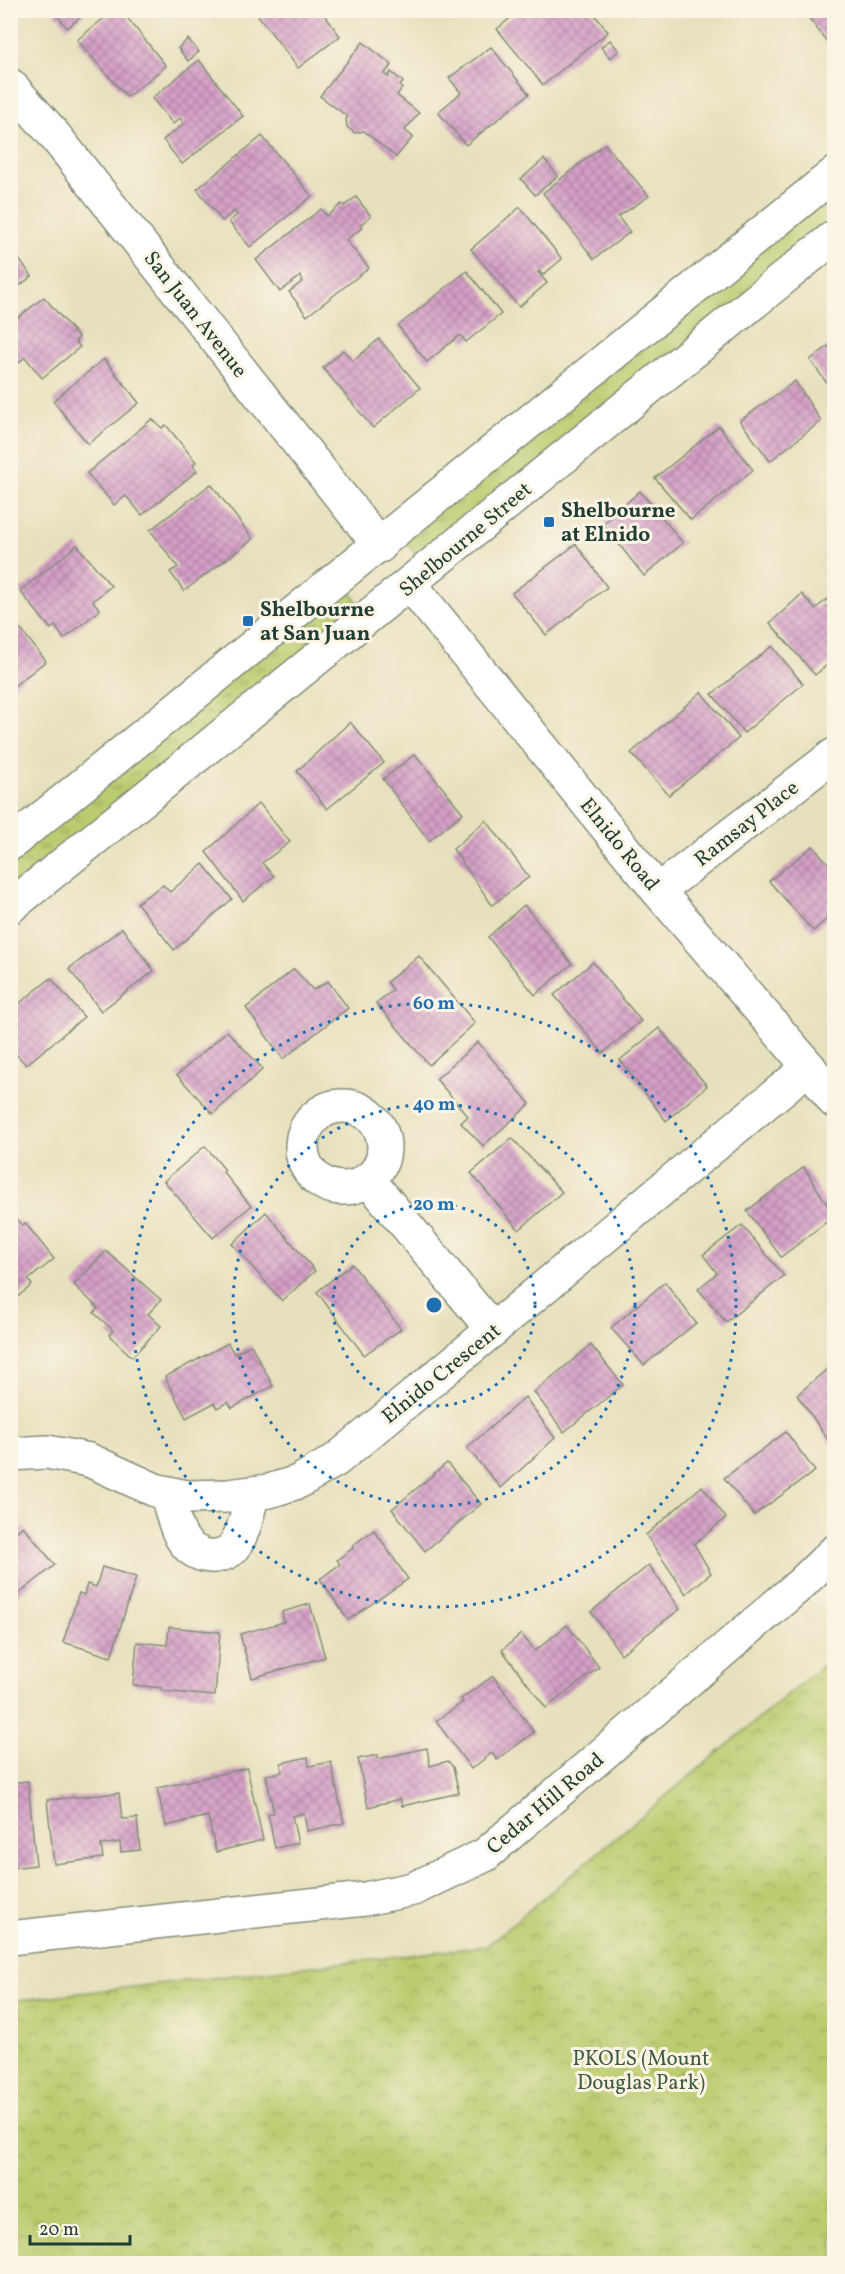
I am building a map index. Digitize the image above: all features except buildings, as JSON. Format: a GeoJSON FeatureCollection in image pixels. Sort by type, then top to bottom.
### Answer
{"type":"FeatureCollection","features":[{"type":"Feature","properties":{"kind":"street","name":"San Juan Avenue"},"geometry":{"type":"LineString","coordinates":[[10,85],[51,131],[410,584]]}},
{"type":"Feature","properties":{"kind":"street"},"geometry":{"type":"LineString","coordinates":[[10,844],[380,546],[834,174]]}},
{"type":"Feature","properties":{"kind":"street","name":"Shelbourne Street"},"geometry":{"type":"LineString","coordinates":[[10,907],[834,237]]}},
{"type":"Feature","properties":{"kind":"street","name":"Elnido Road"},"geometry":{"type":"LineString","coordinates":[[410,584],[658,891],[809,1067],[834,1101]]}},
{"type":"Feature","properties":{"kind":"street","name":"Ramsay Place"},"geometry":{"type":"LineString","coordinates":[[658,891],[834,755]]}},
{"type":"Feature","properties":{"kind":"street","name":"Elnido Crescent"},"geometry":{"type":"LineString","coordinates":[[10,1454],[46,1452],[89,1460],[167,1494],[187,1497],[270,1491],[298,1482],[336,1460],[809,1067]]}},
{"type":"Feature","properties":{"kind":"street"},"geometry":{"type":"LineString","coordinates":[[368,1179],[493,1330]]}},
{"type":"Feature","properties":{"kind":"street"},"geometry":{"type":"LineString","coordinates":[[167,1494],[177,1532],[187,1546],[199,1554],[216,1557],[232,1549],[241,1536],[253,1493]]}},
{"type":"Feature","properties":{"kind":"street","name":"Cedar Hill Road"},"geometry":{"type":"LineString","coordinates":[[10,1938],[365,1899],[413,1889],[452,1872],[485,1855],[802,1583],[834,1552]]}},
{"type":"Feature","properties":{"kind":"green space"},"geometry":{"type":"Polygon","coordinates":[[[834,186],[834,225],[421,562],[403,538],[834,186]]]}},
{"type":"Feature","properties":{"kind":"green space"},"geometry":{"type":"Polygon","coordinates":[[[345,586],[364,610],[11,895],[11,856],[345,586]]]}},
{"type":"Feature","properties":{"kind":"green space","name":"PKOLS (Mount Douglas Park)"},"geometry":{"type":"Polygon","coordinates":[[[834,1656],[834,2263],[11,2263],[11,2001],[486,1946],[834,1656]]]}},
{"type":"Feature","properties":{"kind":"place","name":"Shelbourne at Elnido"},"geometry":{"type":"Point","coordinates":[549,522]}},
{"type":"Feature","properties":{"kind":"place","name":"Shelbourne at San Juan"},"geometry":{"type":"Point","coordinates":[248,621]}}]}
